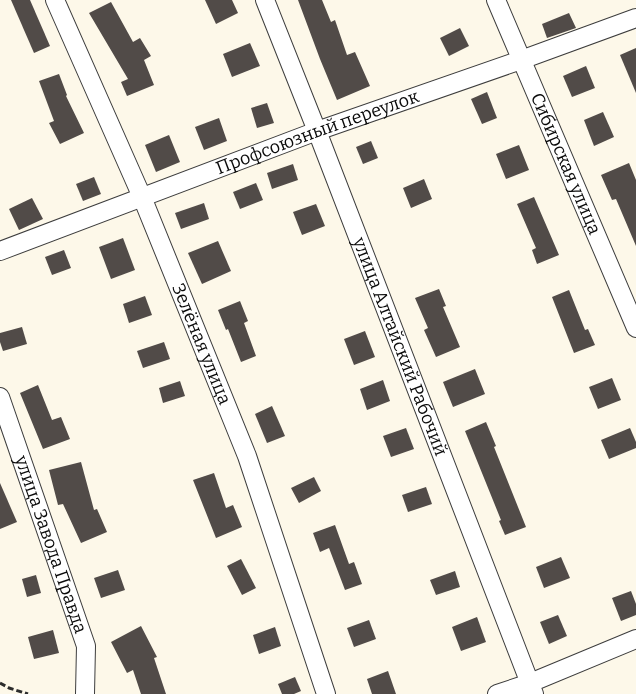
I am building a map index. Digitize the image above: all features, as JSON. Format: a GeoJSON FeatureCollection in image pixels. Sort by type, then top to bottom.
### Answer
{"type":"FeatureCollection","features":[{"type":"Feature","properties":{"kind":"street","name":"Зелёная улица"},"geometry":{"type":"LineString","coordinates":[[55,0],[142,197],[247,456],[326,694]]}},
{"type":"Feature","properties":{"kind":"street","name":"улица Алтайский Рабочий"},"geometry":{"type":"LineString","coordinates":[[265,0],[532,688]]}},
{"type":"Feature","properties":{"kind":"street","name":"Сибирская улица"},"geometry":{"type":"LineString","coordinates":[[496,0],[636,328]]}},
{"type":"Feature","properties":{"kind":"street","name":"Профсоюзный переулок"},"geometry":{"type":"LineString","coordinates":[[0,251],[317,131],[636,18]]}},
{"type":"Feature","properties":{"kind":"street","name":"улица Завода Правда"},"geometry":{"type":"LineString","coordinates":[[0,397],[86,646],[86,694]]}},
{"type":"Feature","properties":{"kind":"street"},"geometry":{"type":"LineString","coordinates":[[497,694],[532,688],[636,639]]}},
{"type":"Feature","properties":{"kind":"path"},"geometry":{"type":"LineString","coordinates":[[0,683],[28,694]]}},
{"type":"Feature","properties":{"kind":"building"},"geometry":{"type":"Polygon","coordinates":[[[11,0],[30,0],[50,46],[34,53],[11,0]]]}},
{"type":"Feature","properties":{"kind":"building"},"geometry":{"type":"Polygon","coordinates":[[[205,0],[232,0],[238,13],[216,24],[205,0]]]}},
{"type":"Feature","properties":{"kind":"building"},"geometry":{"type":"Polygon","coordinates":[[[298,0],[322,0],[331,22],[335,20],[347,55],[355,52],[370,86],[337,100],[298,0]]]}},
{"type":"Feature","properties":{"kind":"building"},"geometry":{"type":"Polygon","coordinates":[[[111,2],[133,42],[140,38],[151,56],[144,60],[154,85],[127,96],[121,82],[128,79],[89,13],[111,2]]]}},
{"type":"Feature","properties":{"kind":"building"},"geometry":{"type":"Polygon","coordinates":[[[569,13],[576,28],[547,38],[542,24],[569,13]]]}},
{"type":"Feature","properties":{"kind":"building"},"geometry":{"type":"Polygon","coordinates":[[[460,28],[469,46],[449,56],[440,38],[460,28]]]}},
{"type":"Feature","properties":{"kind":"building"},"geometry":{"type":"Polygon","coordinates":[[[250,43],[260,66],[232,77],[223,54],[250,43]]]}},
{"type":"Feature","properties":{"kind":"building"},"geometry":{"type":"Polygon","coordinates":[[[636,48],[636,93],[620,55],[636,48]]]}},
{"type":"Feature","properties":{"kind":"building"},"geometry":{"type":"Polygon","coordinates":[[[586,66],[595,88],[572,97],[563,76],[586,66]]]}},
{"type":"Feature","properties":{"kind":"building"},"geometry":{"type":"Polygon","coordinates":[[[59,74],[66,96],[84,133],[60,144],[49,123],[54,121],[39,81],[59,74]]]}},
{"type":"Feature","properties":{"kind":"building"},"geometry":{"type":"Polygon","coordinates":[[[487,92],[497,118],[482,124],[471,99],[487,92]]]}},
{"type":"Feature","properties":{"kind":"building"},"geometry":{"type":"Polygon","coordinates":[[[267,103],[274,123],[257,128],[251,108],[267,103]]]}},
{"type":"Feature","properties":{"kind":"building"},"geometry":{"type":"Polygon","coordinates":[[[603,112],[614,137],[594,146],[584,120],[603,112]]]}},
{"type":"Feature","properties":{"kind":"building"},"geometry":{"type":"Polygon","coordinates":[[[219,118],[227,141],[204,150],[195,127],[219,118]]]}},
{"type":"Feature","properties":{"kind":"building"},"geometry":{"type":"Polygon","coordinates":[[[169,135],[180,162],[156,172],[145,145],[169,135]]]}},
{"type":"Feature","properties":{"kind":"building"},"geometry":{"type":"Polygon","coordinates":[[[371,141],[378,158],[363,164],[356,147],[371,141]]]}},
{"type":"Feature","properties":{"kind":"building"},"geometry":{"type":"Polygon","coordinates":[[[519,145],[529,170],[506,179],[496,154],[519,145]]]}},
{"type":"Feature","properties":{"kind":"building"},"geometry":{"type":"Polygon","coordinates":[[[629,163],[636,180],[636,246],[616,199],[612,200],[601,175],[629,163]]]}},
{"type":"Feature","properties":{"kind":"building"},"geometry":{"type":"Polygon","coordinates":[[[293,164],[298,180],[272,189],[267,173],[293,164]]]}},
{"type":"Feature","properties":{"kind":"building"},"geometry":{"type":"Polygon","coordinates":[[[94,177],[101,194],[83,201],[76,184],[94,177]]]}},
{"type":"Feature","properties":{"kind":"building"},"geometry":{"type":"Polygon","coordinates":[[[424,179],[432,199],[411,208],[403,188],[424,179]]]}},
{"type":"Feature","properties":{"kind":"building"},"geometry":{"type":"Polygon","coordinates":[[[256,183],[263,200],[240,209],[233,192],[256,183]]]}},
{"type":"Feature","properties":{"kind":"building"},"geometry":{"type":"Polygon","coordinates":[[[534,197],[559,255],[537,264],[532,250],[536,248],[517,204],[534,197]]]}},
{"type":"Feature","properties":{"kind":"building"},"geometry":{"type":"Polygon","coordinates":[[[32,198],[43,219],[19,230],[9,209],[32,198]]]}},
{"type":"Feature","properties":{"kind":"building"},"geometry":{"type":"Polygon","coordinates":[[[204,203],[209,219],[181,229],[175,213],[204,203]]]}},
{"type":"Feature","properties":{"kind":"building"},"geometry":{"type":"Polygon","coordinates":[[[316,204],[325,226],[302,235],[293,212],[316,204]]]}},
{"type":"Feature","properties":{"kind":"building"},"geometry":{"type":"Polygon","coordinates":[[[123,238],[135,270],[111,279],[99,247],[123,238]]]}},
{"type":"Feature","properties":{"kind":"building"},"geometry":{"type":"Polygon","coordinates":[[[218,241],[231,271],[202,284],[188,253],[218,241]]]}},
{"type":"Feature","properties":{"kind":"building"},"geometry":{"type":"Polygon","coordinates":[[[64,250],[71,268],[52,275],[45,257],[64,250]]]}},
{"type":"Feature","properties":{"kind":"building"},"geometry":{"type":"Polygon","coordinates":[[[439,289],[446,306],[443,307],[460,347],[436,357],[424,330],[428,328],[415,298],[439,289]]]}},
{"type":"Feature","properties":{"kind":"building"},"geometry":{"type":"Polygon","coordinates":[[[569,290],[585,330],[588,329],[595,345],[574,353],[552,297],[569,290]]]}},
{"type":"Feature","properties":{"kind":"building"},"geometry":{"type":"Polygon","coordinates":[[[145,296],[152,315],[129,323],[123,304],[145,296]]]}},
{"type":"Feature","properties":{"kind":"building"},"geometry":{"type":"Polygon","coordinates":[[[240,301],[248,321],[244,323],[256,356],[241,362],[218,310],[240,301]]]}},
{"type":"Feature","properties":{"kind":"building"},"geometry":{"type":"Polygon","coordinates":[[[22,327],[27,344],[3,351],[0,333],[22,327]]]}},
{"type":"Feature","properties":{"kind":"building"},"geometry":{"type":"Polygon","coordinates":[[[365,331],[375,357],[354,365],[344,339],[365,331]]]}},
{"type":"Feature","properties":{"kind":"building"},"geometry":{"type":"Polygon","coordinates":[[[164,342],[170,359],[143,368],[137,351],[164,342]]]}},
{"type":"Feature","properties":{"kind":"building"},"geometry":{"type":"Polygon","coordinates":[[[475,369],[485,394],[453,407],[443,382],[475,369]]]}},
{"type":"Feature","properties":{"kind":"building"},"geometry":{"type":"Polygon","coordinates":[[[612,378],[621,400],[598,409],[589,387],[612,378]]]}},
{"type":"Feature","properties":{"kind":"building"},"geometry":{"type":"Polygon","coordinates":[[[383,380],[390,401],[367,410],[360,389],[383,380]]]}},
{"type":"Feature","properties":{"kind":"building"},"geometry":{"type":"Polygon","coordinates":[[[180,381],[185,396],[163,403],[159,388],[180,381]]]}},
{"type":"Feature","properties":{"kind":"building"},"geometry":{"type":"Polygon","coordinates":[[[38,385],[52,420],[61,417],[70,439],[43,449],[20,393],[38,385]]]}},
{"type":"Feature","properties":{"kind":"building"},"geometry":{"type":"Polygon","coordinates":[[[272,406],[285,436],[267,443],[255,414],[272,406]]]}},
{"type":"Feature","properties":{"kind":"building"},"geometry":{"type":"Polygon","coordinates":[[[486,422],[526,527],[505,535],[465,431],[486,422]]]}},
{"type":"Feature","properties":{"kind":"building"},"geometry":{"type":"Polygon","coordinates":[[[406,428],[414,449],[391,457],[383,436],[406,428]]]}},
{"type":"Feature","properties":{"kind":"building"},"geometry":{"type":"Polygon","coordinates":[[[630,428],[636,448],[609,459],[601,440],[630,428]]]}},
{"type":"Feature","properties":{"kind":"building"},"geometry":{"type":"Polygon","coordinates":[[[81,462],[94,510],[97,509],[107,532],[81,543],[63,504],[58,505],[49,470],[81,462]]]}},
{"type":"Feature","properties":{"kind":"building"},"geometry":{"type":"Polygon","coordinates":[[[214,473],[226,508],[233,505],[242,527],[216,538],[193,480],[214,473]]]}},
{"type":"Feature","properties":{"kind":"building"},"geometry":{"type":"Polygon","coordinates":[[[314,477],[321,491],[299,503],[291,488],[314,477]]]}},
{"type":"Feature","properties":{"kind":"building"},"geometry":{"type":"Polygon","coordinates":[[[0,483],[17,522],[0,529],[0,483]]]}},
{"type":"Feature","properties":{"kind":"building"},"geometry":{"type":"Polygon","coordinates":[[[426,487],[432,504],[408,512],[402,495],[426,487]]]}},
{"type":"Feature","properties":{"kind":"building"},"geometry":{"type":"Polygon","coordinates":[[[335,525],[349,564],[354,562],[362,584],[345,590],[329,548],[320,552],[313,533],[335,525]]]}},
{"type":"Feature","properties":{"kind":"building"},"geometry":{"type":"Polygon","coordinates":[[[561,557],[570,578],[544,588],[536,567],[561,557]]]}},
{"type":"Feature","properties":{"kind":"building"},"geometry":{"type":"Polygon","coordinates":[[[241,559],[256,588],[242,595],[227,566],[241,559]]]}},
{"type":"Feature","properties":{"kind":"building"},"geometry":{"type":"Polygon","coordinates":[[[118,570],[125,590],[101,598],[94,578],[118,570]]]}},
{"type":"Feature","properties":{"kind":"building"},"geometry":{"type":"Polygon","coordinates":[[[455,571],[460,587],[436,595],[430,580],[455,571]]]}},
{"type":"Feature","properties":{"kind":"building"},"geometry":{"type":"Polygon","coordinates":[[[36,575],[41,593],[27,597],[22,579],[36,575]]]}},
{"type":"Feature","properties":{"kind":"building"},"geometry":{"type":"Polygon","coordinates":[[[631,591],[636,604],[636,615],[621,621],[612,598],[631,591]]]}},
{"type":"Feature","properties":{"kind":"building"},"geometry":{"type":"Polygon","coordinates":[[[558,615],[567,636],[549,644],[540,622],[558,615]]]}},
{"type":"Feature","properties":{"kind":"building"},"geometry":{"type":"Polygon","coordinates":[[[477,617],[486,642],[461,651],[452,627],[477,617]]]}},
{"type":"Feature","properties":{"kind":"building"},"geometry":{"type":"Polygon","coordinates":[[[369,620],[376,639],[354,647],[347,628],[369,620]]]}},
{"type":"Feature","properties":{"kind":"building"},"geometry":{"type":"Polygon","coordinates":[[[141,626],[157,657],[154,658],[166,694],[141,694],[133,670],[127,673],[111,642],[141,626]]]}},
{"type":"Feature","properties":{"kind":"building"},"geometry":{"type":"Polygon","coordinates":[[[275,627],[281,646],[259,654],[253,635],[275,627]]]}},
{"type":"Feature","properties":{"kind":"building"},"geometry":{"type":"Polygon","coordinates":[[[53,630],[59,653],[34,659],[28,637],[53,630]]]}},
{"type":"Feature","properties":{"kind":"building"},"geometry":{"type":"Polygon","coordinates":[[[388,671],[396,694],[372,694],[367,679],[388,671]]]}},
{"type":"Feature","properties":{"kind":"building"},"geometry":{"type":"Polygon","coordinates":[[[295,677],[301,691],[294,694],[282,694],[278,684],[295,677]]]}}]}
